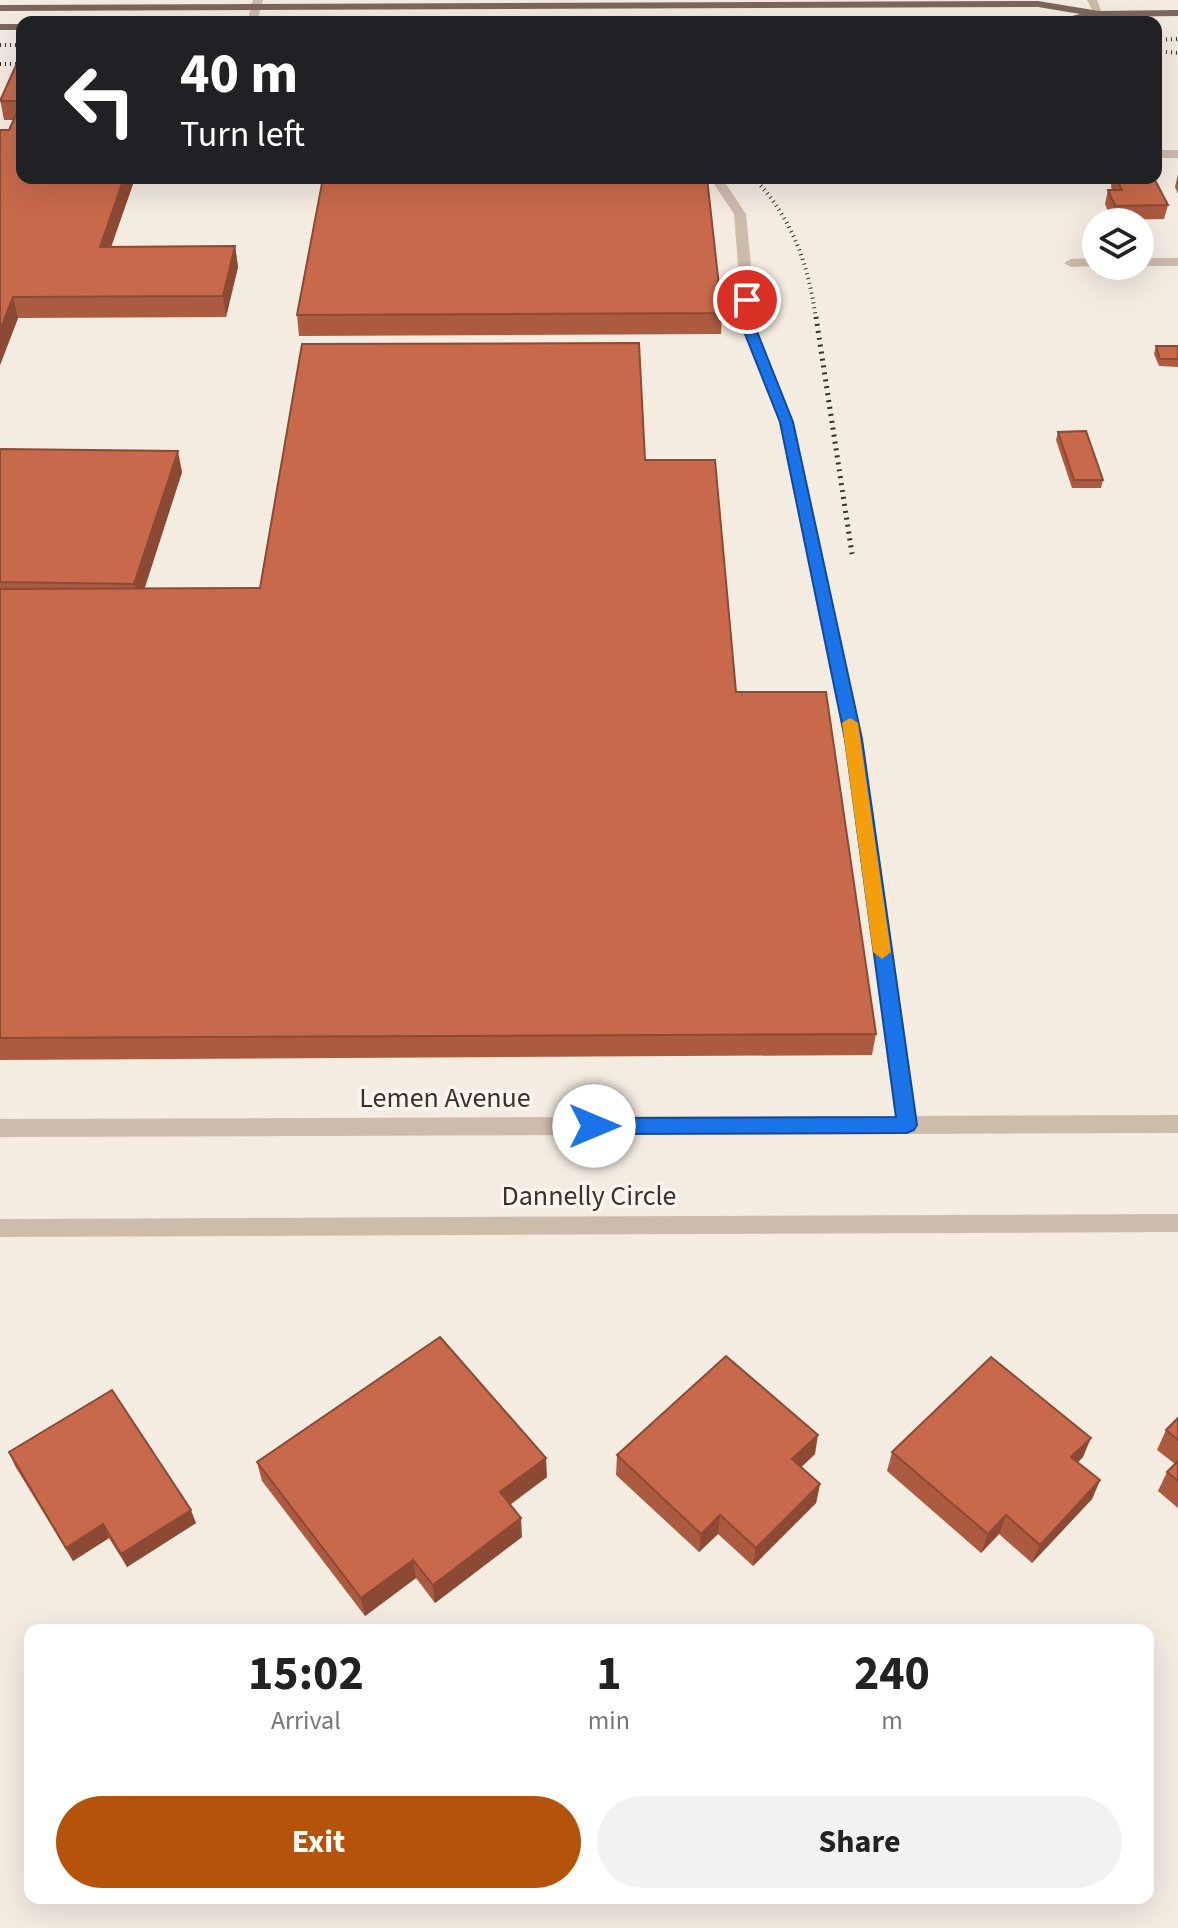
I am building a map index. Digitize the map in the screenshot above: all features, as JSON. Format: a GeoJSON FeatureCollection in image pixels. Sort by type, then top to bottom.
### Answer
{"type":"FeatureCollection","features":[{"type":"Feature","properties":{"kind":"main road"},"geometry":{"type":"LineString","coordinates":[[0,8],[257,3],[1038,4],[1099,14]]}},
{"type":"Feature","properties":{"kind":"main road"},"geometry":{"type":"LineString","coordinates":[[1087,16],[1178,13]]}},
{"type":"Feature","properties":{"kind":"street"},"geometry":{"type":"LineString","coordinates":[[1092,0],[1099,14]]}},
{"type":"Feature","properties":{"kind":"street"},"geometry":{"type":"LineString","coordinates":[[720,184],[740,214],[750,329],[786,422],[853,739],[907,1125]]}},
{"type":"Feature","properties":{"kind":"street"},"geometry":{"type":"LineString","coordinates":[[1154,262],[1178,262]]}},
{"type":"Feature","properties":{"kind":"street"},"geometry":{"type":"LineString","coordinates":[[1071,263],[1082,263]]}},
{"type":"Feature","properties":{"kind":"street","name":"Lemen Avenue"},"geometry":{"type":"LineString","coordinates":[[0,1128],[1178,1124]]}},
{"type":"Feature","properties":{"kind":"street","name":"Dannelly Circle"},"geometry":{"type":"LineString","coordinates":[[0,1228],[1178,1223]]}},
{"type":"Feature","properties":{"kind":"building"},"geometry":{"type":"Polygon","coordinates":[[[16,65],[16,101],[0,101],[16,65]]]}},
{"type":"Feature","properties":{"kind":"building"},"geometry":{"type":"Polygon","coordinates":[[[16,115],[16,184],[122,184],[100,247],[235,246],[223,296],[13,297],[0,330],[0,130],[9,130],[16,115]]]}},
{"type":"Feature","properties":{"kind":"building"},"geometry":{"type":"Polygon","coordinates":[[[322,184],[708,184],[722,313],[297,315],[322,184]]]}},
{"type":"Feature","properties":{"kind":"building"},"geometry":{"type":"Polygon","coordinates":[[[1119,184],[1157,184],[1168,205],[1115,206],[1108,190],[1122,190],[1119,184]]]}},
{"type":"Feature","properties":{"kind":"building"},"geometry":{"type":"Polygon","coordinates":[[[639,343],[645,460],[715,460],[736,692],[826,692],[876,1034],[0,1038],[0,589],[260,588],[302,344],[639,343]]]}},
{"type":"Feature","properties":{"kind":"building"},"geometry":{"type":"Polygon","coordinates":[[[1156,346],[1178,346],[1178,359],[1160,359],[1156,346]]]}},
{"type":"Feature","properties":{"kind":"building"},"geometry":{"type":"Polygon","coordinates":[[[1086,431],[1103,480],[1074,480],[1058,432],[1086,431]]]}},
{"type":"Feature","properties":{"kind":"building"},"geometry":{"type":"Polygon","coordinates":[[[0,449],[178,451],[134,584],[0,582],[0,449]]]}},
{"type":"Feature","properties":{"kind":"building"},"geometry":{"type":"Polygon","coordinates":[[[440,1337],[546,1458],[500,1492],[521,1518],[433,1585],[413,1560],[361,1598],[257,1462],[440,1337]]]}},
{"type":"Feature","properties":{"kind":"building"},"geometry":{"type":"Polygon","coordinates":[[[726,1356],[818,1435],[792,1459],[820,1484],[756,1548],[720,1515],[701,1534],[617,1455],[726,1356]]]}},
{"type":"Feature","properties":{"kind":"building"},"geometry":{"type":"Polygon","coordinates":[[[991,1357],[1091,1438],[1071,1457],[1100,1480],[1040,1545],[1006,1515],[988,1534],[892,1452],[991,1357]]]}},
{"type":"Feature","properties":{"kind":"building"},"geometry":{"type":"Polygon","coordinates":[[[112,1390],[191,1510],[121,1554],[103,1524],[66,1548],[9,1452],[112,1390]]]}},
{"type":"Feature","properties":{"kind":"building"},"geometry":{"type":"Polygon","coordinates":[[[1178,1418],[1178,1440],[1166,1430],[1178,1418]]]}},
{"type":"Feature","properties":{"kind":"building"},"geometry":{"type":"Polygon","coordinates":[[[1178,1461],[1178,1481],[1167,1472],[1178,1461]]]}},
{"type":"Feature","properties":{"kind":"railway"},"geometry":{"type":"LineString","coordinates":[[1162,40],[1178,39]]}},
{"type":"Feature","properties":{"kind":"railway"},"geometry":{"type":"LineString","coordinates":[[0,45],[16,45]]}},
{"type":"Feature","properties":{"kind":"railway"},"geometry":{"type":"LineString","coordinates":[[1162,52],[1178,53]]}},
{"type":"Feature","properties":{"kind":"railway"},"geometry":{"type":"LineString","coordinates":[[0,64],[16,64]]}},
{"type":"Feature","properties":{"kind":"railway"},"geometry":{"type":"LineString","coordinates":[[759,184],[779,210],[797,243],[816,319]]}},
{"type":"Feature","properties":{"kind":"railway"},"geometry":{"type":"LineString","coordinates":[[816,317],[852,554]]}},
{"type":"Feature","properties":{"kind":"slow traffic"},"geometry":{"type":"LineString","coordinates":[[850,723],[882,952]]}},
{"type":"Feature","properties":{"kind":"route"},"geometry":{"type":"LineString","coordinates":[[594,1126],[907,1125],[853,739],[786,422],[750,329],[747,300]]}}]}
